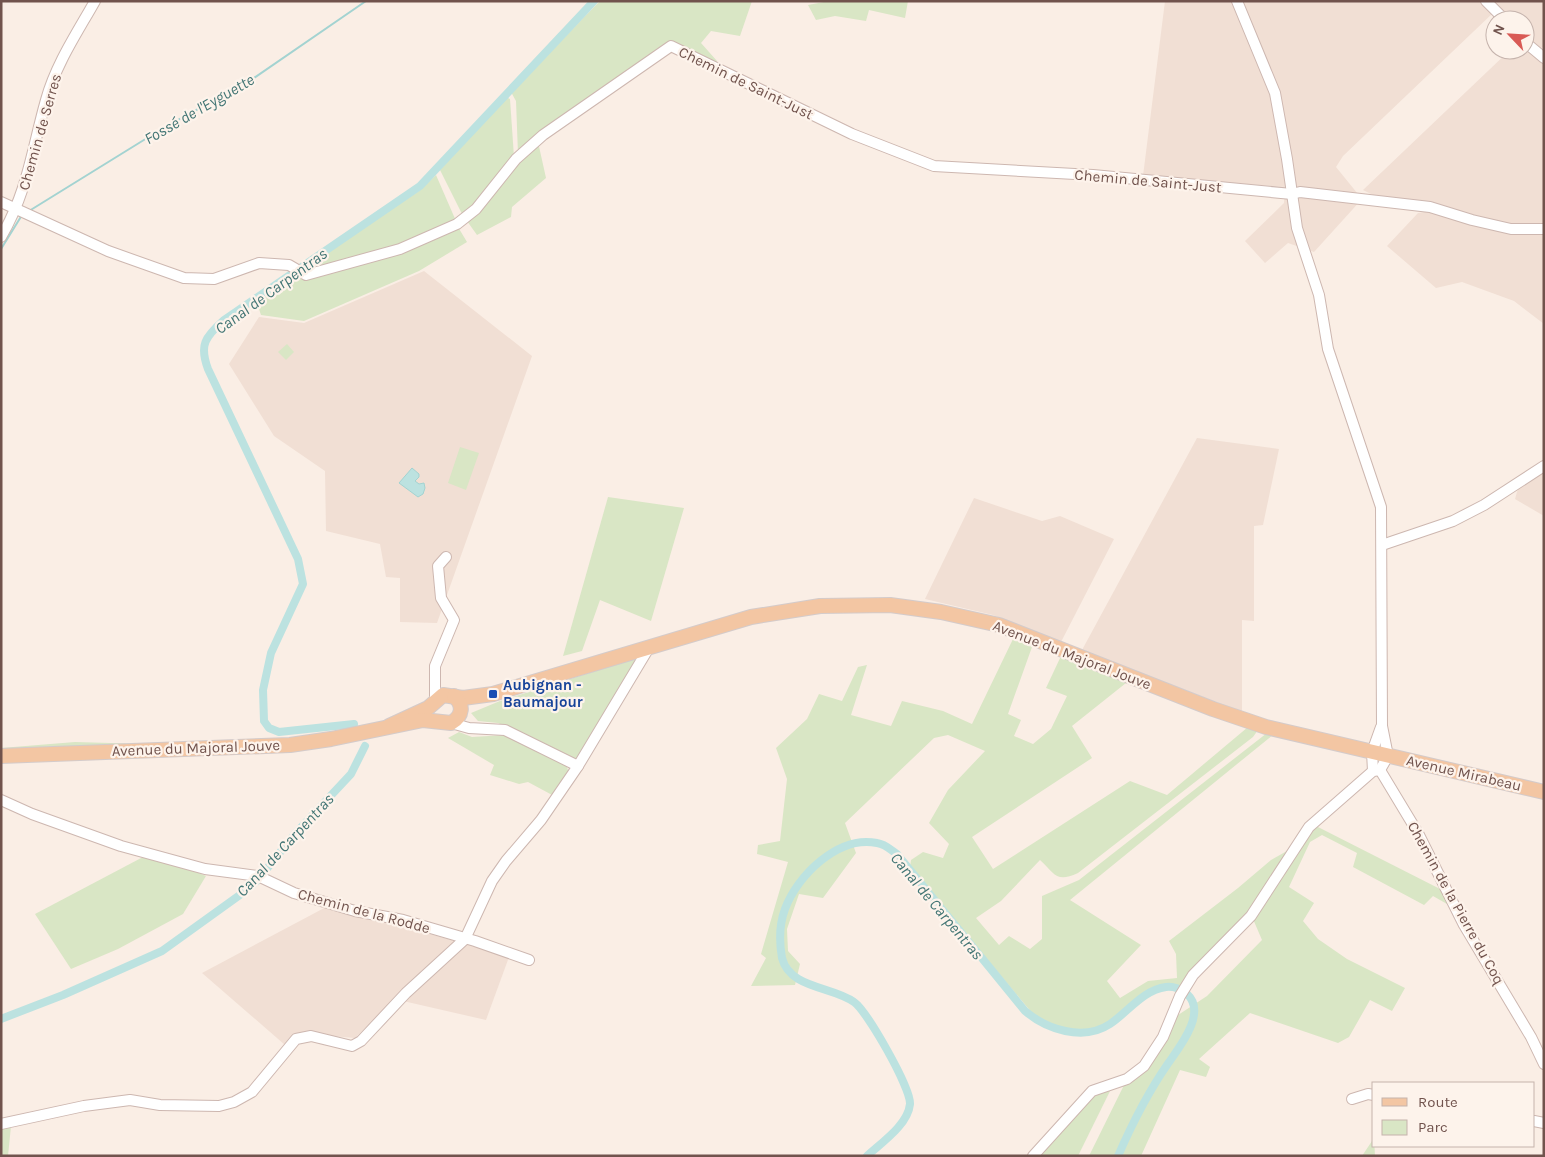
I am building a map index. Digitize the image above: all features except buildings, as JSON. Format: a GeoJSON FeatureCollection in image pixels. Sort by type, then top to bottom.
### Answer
{"type":"FeatureCollection","features":[{"type":"Feature","properties":{"kind":"main road","name":"Avenue du Majoral Jouve"},"geometry":{"type":"LineString","coordinates":[[388,726],[421,712],[443,695],[474,697],[493,694],[750,617],[806,607],[867,604],[915,608],[999,625],[1236,718],[1381,754]]}},
{"type":"Feature","properties":{"kind":"main road","name":"Avenue du Majoral Jouve"},"geometry":{"type":"LineString","coordinates":[[1,756],[290,745],[331,739],[388,726],[437,719],[441,722],[458,716],[493,694]]}},
{"type":"Feature","properties":{"kind":"main road"},"geometry":{"type":"LineString","coordinates":[[451,695],[460,702],[458,716]]}},
{"type":"Feature","properties":{"kind":"main road"},"geometry":{"type":"LineString","coordinates":[[434,702],[433,715],[437,719]]}},
{"type":"Feature","properties":{"kind":"main road","name":"Avenue Mirabeau"},"geometry":{"type":"LineString","coordinates":[[1381,754],[1544,792]]}},
{"type":"Feature","properties":{"kind":"street","name":"Chemin de Serres"},"geometry":{"type":"LineString","coordinates":[[1,237],[17,207],[26,184],[46,99],[53,78],[95,1]]}},
{"type":"Feature","properties":{"kind":"street"},"geometry":{"type":"LineString","coordinates":[[1033,1156],[1092,1091],[1127,1079],[1144,1066],[1163,1037],[1183,991],[1204,962],[1251,916],[1309,827],[1377,770],[1381,754],[1381,507],[1378,492],[1328,348],[1323,311],[1301,244],[1275,93],[1237,1]]}},
{"type":"Feature","properties":{"kind":"street"},"geometry":{"type":"LineString","coordinates":[[1486,1],[1495,10]]}},
{"type":"Feature","properties":{"kind":"street","name":"Chemin de Saint-Just"},"geometry":{"type":"LineString","coordinates":[[1,202],[17,207],[100,248],[184,278],[214,279],[259,263],[297,270],[306,275],[400,249],[457,224],[476,209],[516,159],[543,135],[670,46],[852,134],[934,166],[1047,172],[1292,194],[1300,192],[1430,207],[1472,220],[1512,229],[1544,229]]}},
{"type":"Feature","properties":{"kind":"street"},"geometry":{"type":"LineString","coordinates":[[1382,545],[1453,521],[1484,505],[1544,466]]}},
{"type":"Feature","properties":{"kind":"street"},"geometry":{"type":"LineString","coordinates":[[434,702],[437,660],[451,632],[454,620],[441,598],[438,566],[446,557]]}},
{"type":"Feature","properties":{"kind":"street"},"geometry":{"type":"LineString","coordinates":[[1,1124],[84,1106],[130,1100],[160,1105],[205,1107],[234,1102],[252,1092],[296,1039],[311,1036],[347,1046],[352,1046],[360,1041],[406,992],[465,939],[492,881],[506,861],[541,820],[578,766],[650,646]]}},
{"type":"Feature","properties":{"kind":"street"},"geometry":{"type":"LineString","coordinates":[[435,676],[451,695]]}},
{"type":"Feature","properties":{"kind":"street"},"geometry":{"type":"LineString","coordinates":[[458,716],[477,728],[497,728],[510,732],[578,766]]}},
{"type":"Feature","properties":{"kind":"street"},"geometry":{"type":"LineString","coordinates":[[1377,770],[1381,754],[1382,726]]}},
{"type":"Feature","properties":{"kind":"street","name":"Chemin de la Pierre du Coq"},"geometry":{"type":"LineString","coordinates":[[1377,770],[1418,833],[1464,925],[1517,1012],[1544,1064]]}},
{"type":"Feature","properties":{"kind":"street","name":"Chemin de la Rodde"},"geometry":{"type":"LineString","coordinates":[[1,800],[32,814],[121,846],[205,869],[261,877],[294,893],[355,911],[403,920],[529,960]]}},
{"type":"Feature","properties":{"kind":"street"},"geometry":{"type":"LineString","coordinates":[[1352,1099],[1372,1095]]}},
{"type":"Feature","properties":{"kind":"shaded area"},"geometry":{"type":"Polygon","coordinates":[[[1165,1],[1483,1],[1492,10],[1485,10],[1485,21],[1343,156],[1336,167],[1362,199],[1314,252],[1288,243],[1265,263],[1245,241],[1284,203],[1285,187],[1143,176],[1165,1]]]}},
{"type":"Feature","properties":{"kind":"shaded area"},"geometry":{"type":"Polygon","coordinates":[[[1490,1],[1544,1],[1544,46],[1540,49],[1535,44],[1535,10],[1499,10],[1490,1]]]}},
{"type":"Feature","properties":{"kind":"shaded area"},"geometry":{"type":"Polygon","coordinates":[[[1535,55],[1544,63],[1544,225],[1512,225],[1383,200],[1363,190],[1500,60],[1535,60],[1535,55]]]}},
{"type":"Feature","properties":{"kind":"shaded area"},"geometry":{"type":"Polygon","coordinates":[[[1431,211],[1544,233],[1544,324],[1514,301],[1462,282],[1436,288],[1387,246],[1418,213],[1431,211]]]}},
{"type":"Feature","properties":{"kind":"shaded area"},"geometry":{"type":"Polygon","coordinates":[[[424,271],[532,356],[437,623],[400,622],[400,578],[386,577],[380,544],[326,531],[325,471],[274,436],[229,364],[259,317],[304,323],[424,271]]]}},
{"type":"Feature","properties":{"kind":"shaded area"},"geometry":{"type":"Polygon","coordinates":[[[1197,438],[1279,449],[1263,525],[1254,526],[1254,621],[1242,620],[1242,712],[1082,650],[1197,438]]]}},
{"type":"Feature","properties":{"kind":"shaded area"},"geometry":{"type":"Polygon","coordinates":[[[1544,469],[1544,516],[1515,499],[1519,485],[1544,469]]]}},
{"type":"Feature","properties":{"kind":"shaded area"},"geometry":{"type":"Polygon","coordinates":[[[974,498],[1042,521],[1060,516],[1114,539],[1061,642],[993,615],[925,599],[974,498]]]}},
{"type":"Feature","properties":{"kind":"shaded area"},"geometry":{"type":"Polygon","coordinates":[[[328,906],[455,941],[355,1038],[320,1035],[285,1045],[202,973],[328,906]]]}},
{"type":"Feature","properties":{"kind":"shaded area"},"geometry":{"type":"Polygon","coordinates":[[[465,941],[509,957],[486,1020],[403,1001],[465,941]]]}},
{"type":"Feature","properties":{"kind":"green space"},"geometry":{"type":"Polygon","coordinates":[[[600,1],[752,1],[740,36],[711,31],[701,43],[717,61],[715,64],[670,43],[518,154],[516,101],[511,92],[600,1]]]}},
{"type":"Feature","properties":{"kind":"green space"},"geometry":{"type":"Polygon","coordinates":[[[829,1],[908,1],[905,18],[869,10],[866,21],[835,16],[816,20],[808,5],[829,1]]]}},
{"type":"Feature","properties":{"kind":"green space"},"geometry":{"type":"Polygon","coordinates":[[[506,97],[510,99],[514,157],[474,207],[463,216],[440,170],[506,97]]]}},
{"type":"Feature","properties":{"kind":"green space"},"geometry":{"type":"Polygon","coordinates":[[[538,142],[546,178],[512,207],[511,217],[477,235],[467,221],[538,142]]]}},
{"type":"Feature","properties":{"kind":"green space"},"geometry":{"type":"Polygon","coordinates":[[[436,175],[456,221],[402,246],[305,273],[300,269],[419,191],[436,175]]]}},
{"type":"Feature","properties":{"kind":"green space"},"geometry":{"type":"Polygon","coordinates":[[[458,227],[467,242],[419,271],[304,321],[261,315],[257,303],[295,274],[304,280],[338,271],[458,227]]]}},
{"type":"Feature","properties":{"kind":"green space"},"geometry":{"type":"Polygon","coordinates":[[[287,344],[294,352],[286,360],[278,352],[287,344]]]}},
{"type":"Feature","properties":{"kind":"green space"},"geometry":{"type":"Polygon","coordinates":[[[460,447],[479,453],[466,490],[448,483],[460,447]]]}},
{"type":"Feature","properties":{"kind":"green space"},"geometry":{"type":"Polygon","coordinates":[[[608,497],[684,508],[651,621],[600,600],[582,651],[563,656],[608,497]]]}},
{"type":"Feature","properties":{"kind":"green space"},"geometry":{"type":"Polygon","coordinates":[[[1013,639],[1032,647],[1008,714],[1021,720],[1014,736],[1033,744],[1051,729],[1067,696],[1046,688],[1061,656],[1126,683],[1072,726],[1092,758],[972,837],[993,869],[1130,781],[1167,795],[1248,727],[1258,730],[1253,737],[1078,873],[1065,877],[1056,876],[1040,860],[1001,901],[976,918],[999,945],[1009,936],[1030,949],[1042,939],[1042,896],[1079,880],[1267,733],[1274,734],[1070,900],[1141,945],[1107,981],[1120,998],[1148,981],[1177,978],[1176,954],[1169,941],[1271,860],[1294,847],[1251,909],[1179,986],[1159,987],[1148,991],[1100,1027],[1072,1030],[1054,1026],[1037,1019],[910,867],[911,860],[923,852],[943,858],[949,844],[929,823],[948,790],[985,751],[948,735],[934,738],[845,823],[856,853],[823,898],[799,894],[787,929],[788,951],[800,964],[795,985],[751,986],[766,958],[761,954],[788,862],[757,854],[758,845],[780,841],[787,779],[776,748],[807,719],[819,694],[842,701],[858,667],[867,665],[851,715],[891,726],[902,701],[943,711],[972,724],[1013,639]]]}},
{"type":"Feature","properties":{"kind":"green space"},"geometry":{"type":"Polygon","coordinates":[[[637,658],[578,761],[498,723],[478,721],[471,713],[500,701],[637,658]]]}},
{"type":"Feature","properties":{"kind":"green space"},"geometry":{"type":"Polygon","coordinates":[[[459,732],[472,737],[505,735],[564,762],[567,767],[568,776],[554,796],[528,782],[519,784],[490,775],[494,765],[448,738],[459,732]]]}},
{"type":"Feature","properties":{"kind":"green space"},"geometry":{"type":"Polygon","coordinates":[[[75,742],[148,745],[1,751],[1,748],[75,742]]]}},
{"type":"Feature","properties":{"kind":"green space"},"geometry":{"type":"Polygon","coordinates":[[[1316,826],[1446,892],[1454,908],[1433,896],[1424,905],[1353,867],[1357,853],[1322,835],[1310,842],[1289,887],[1314,903],[1303,921],[1318,939],[1347,959],[1405,988],[1392,1011],[1370,1000],[1349,1037],[1338,1043],[1250,1013],[1199,1059],[1210,1067],[1206,1077],[1180,1070],[1141,1156],[1089,1156],[1127,1079],[1135,1077],[1175,1017],[1207,996],[1262,940],[1253,919],[1316,826]]]}},
{"type":"Feature","properties":{"kind":"green space"},"geometry":{"type":"Polygon","coordinates":[[[143,857],[189,869],[206,876],[183,914],[118,949],[71,969],[35,914],[143,857]]]}},
{"type":"Feature","properties":{"kind":"green space"},"geometry":{"type":"Polygon","coordinates":[[[1112,1087],[1078,1156],[1036,1156],[1087,1096],[1112,1087]]]}},
{"type":"Feature","properties":{"kind":"green space"},"geometry":{"type":"Polygon","coordinates":[[[11,1126],[8,1156],[1,1156],[1,1128],[11,1126]]]}},
{"type":"Feature","properties":{"kind":"green space"},"geometry":{"type":"Polygon","coordinates":[[[1372,1141],[1375,1156],[1362,1156],[1372,1141]]]}},
{"type":"Feature","properties":{"kind":"water"},"geometry":{"type":"Polygon","coordinates":[[[412,468],[419,474],[415,481],[419,484],[424,483],[423,494],[418,497],[399,483],[412,468]]]}},
{"type":"Feature","properties":{"kind":"waterway","name":"Fossé de l'Eyguette"},"geometry":{"type":"LineString","coordinates":[[29,211],[160,130],[251,80],[366,1]]}},
{"type":"Feature","properties":{"kind":"waterway","name":"Canal de Carpentras"},"geometry":{"type":"LineString","coordinates":[[354,724],[279,732],[269,728],[264,721],[263,690],[271,653],[303,584],[298,559],[208,369],[205,361],[204,347],[212,331],[224,320],[420,186],[594,1]]}},
{"type":"Feature","properties":{"kind":"waterway","name":"Fossé de l'Eyguette"},"geometry":{"type":"LineString","coordinates":[[1,249],[22,215]]}},
{"type":"Feature","properties":{"kind":"waterway","name":"Canal de Carpentras"},"geometry":{"type":"LineString","coordinates":[[1,1019],[63,995],[162,951],[244,892],[257,881],[294,835],[351,774],[365,746]]}},
{"type":"Feature","properties":{"kind":"waterway","name":"Canal de Carpentras"},"geometry":{"type":"LineString","coordinates":[[867,1156],[893,1133],[908,1112],[910,1104],[904,1083],[878,1034],[860,1008],[845,997],[813,986],[794,976],[786,968],[782,958],[780,939],[785,909],[791,896],[809,872],[834,852],[848,845],[862,842],[880,844],[897,854],[1025,1011],[1043,1023],[1065,1031],[1088,1032],[1110,1024],[1150,992],[1166,987],[1174,987],[1187,994],[1193,1002],[1194,1011],[1189,1031],[1146,1098],[1118,1156]]}},
{"type":"Feature","properties":{"kind":"place","name":"Aubignan - Baumajour"},"geometry":{"type":"Point","coordinates":[493,694]}}]}
